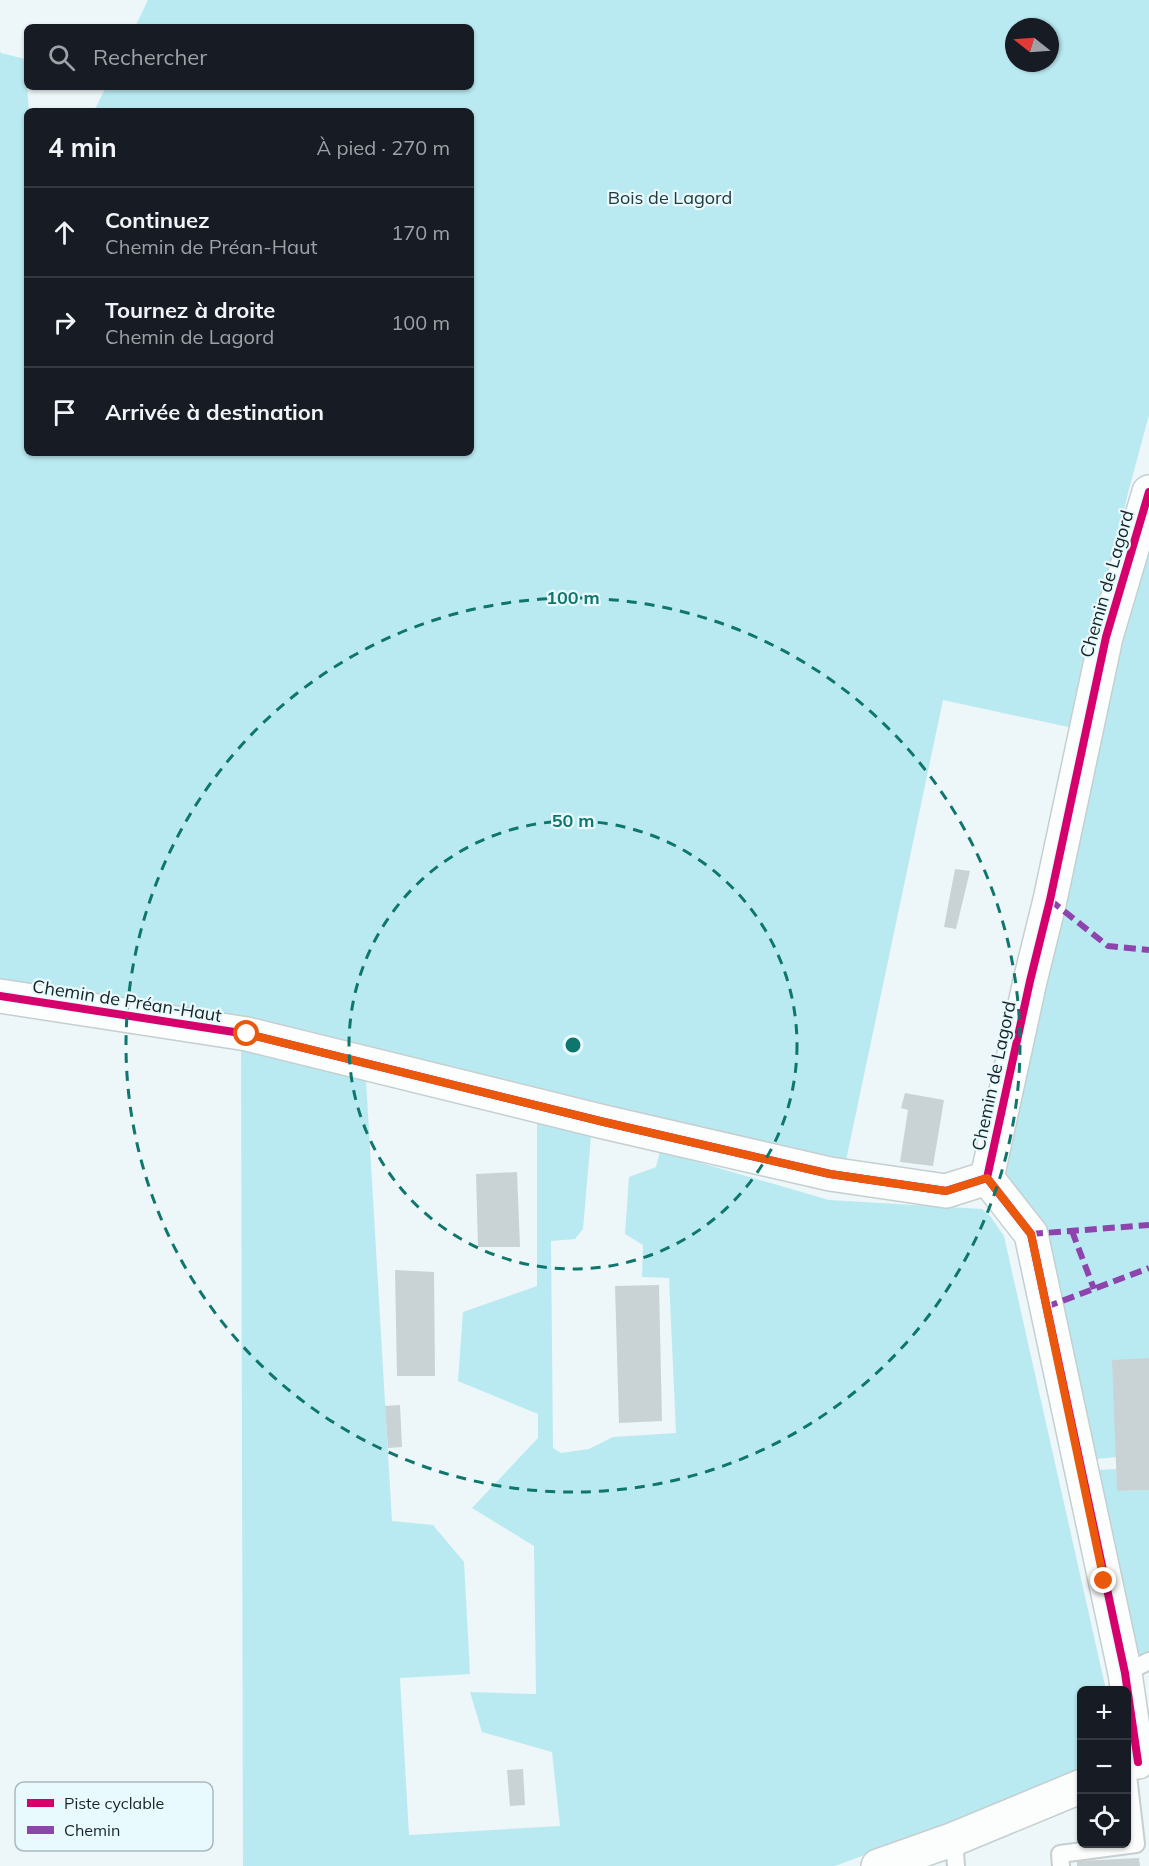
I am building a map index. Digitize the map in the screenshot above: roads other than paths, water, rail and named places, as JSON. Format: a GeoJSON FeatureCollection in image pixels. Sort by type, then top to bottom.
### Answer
{"type":"FeatureCollection","features":[{"type":"Feature","properties":{"kind":"street","name":"Chemin de Lagord"},"geometry":{"type":"LineString","coordinates":[[1135,1763],[1137,1667],[1031,1234],[987,1178],[1050,900],[1106,637],[1149,492]]}},
{"type":"Feature","properties":{"kind":"street","name":"Chemin de Préan-Haut"},"geometry":{"type":"LineString","coordinates":[[0,996],[247,1034],[604,1122],[830,1174],[946,1191],[987,1178]]}},
{"type":"Feature","properties":{"kind":"street"},"geometry":{"type":"LineString","coordinates":[[878,1866],[955,1853],[1077,1789]]}},
{"type":"Feature","properties":{"kind":"lane"},"geometry":{"type":"LineString","coordinates":[[1061,1866],[1060,1854],[1136,1844],[1135,1763]]}},
{"type":"Feature","properties":{"kind":"park label","name":"Bois de Lagord"},"geometry":{"type":"Point","coordinates":[670,198]}}]}
